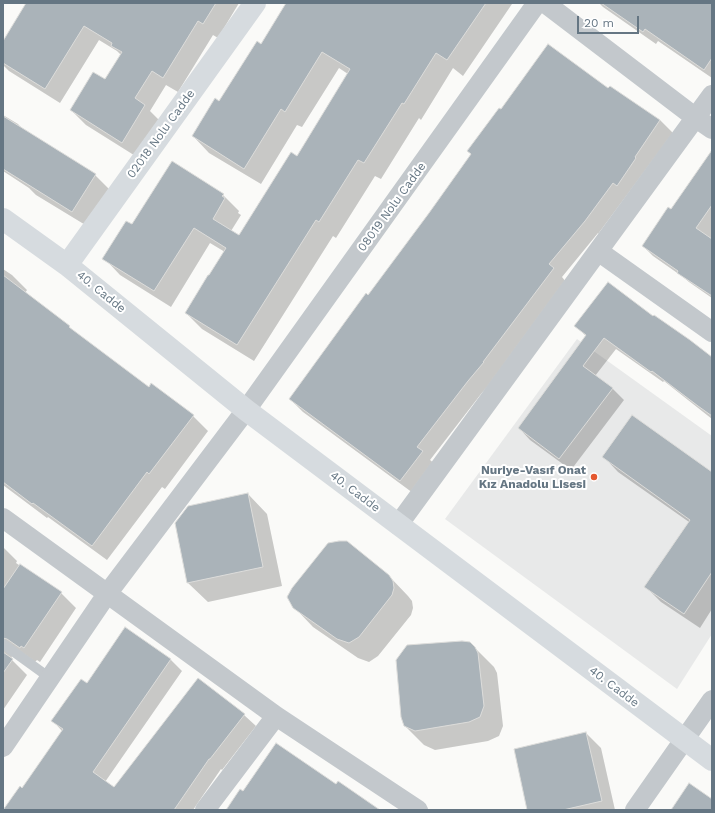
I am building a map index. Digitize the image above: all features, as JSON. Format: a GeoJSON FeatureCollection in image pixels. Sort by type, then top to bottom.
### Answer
{"type":"FeatureCollection","features":[{"type":"Feature","properties":{"kind":"street","name":"02018 Nolu Cadde"},"geometry":{"type":"LineString","coordinates":[[67,265],[255,3]]}},
{"type":"Feature","properties":{"kind":"street","name":"08019 Nolu Cadde"},"geometry":{"type":"LineString","coordinates":[[3,747],[107,594],[246,410],[537,3]]}},
{"type":"Feature","properties":{"kind":"street"},"geometry":{"type":"LineString","coordinates":[[545,3],[712,129]]}},
{"type":"Feature","properties":{"kind":"street"},"geometry":{"type":"LineString","coordinates":[[398,524],[712,95]]}},
{"type":"Feature","properties":{"kind":"street","name":"40. Cadde"},"geometry":{"type":"LineString","coordinates":[[3,219],[67,265],[246,410],[712,760]]}},
{"type":"Feature","properties":{"kind":"street"},"geometry":{"type":"LineString","coordinates":[[598,251],[712,332]]}},
{"type":"Feature","properties":{"kind":"street"},"geometry":{"type":"LineString","coordinates":[[3,518],[276,716],[417,810]]}},
{"type":"Feature","properties":{"kind":"street"},"geometry":{"type":"LineString","coordinates":[[635,810],[712,700]]}},
{"type":"Feature","properties":{"kind":"street"},"geometry":{"type":"LineString","coordinates":[[205,810],[276,716]]}},
{"type":"Feature","properties":{"kind":"lane"},"geometry":{"type":"LineString","coordinates":[[3,644],[50,678]]}},
{"type":"Feature","properties":{"kind":"shaded area","name":"Nuriye-Vasıf Onat Kız Anadolu Lisesi"},"geometry":{"type":"Polygon","coordinates":[[[577,339],[712,436],[712,634],[677,689],[445,519],[577,339]]]}},
{"type":"Feature","properties":{"kind":"building"},"geometry":{"type":"Polygon","coordinates":[[[26,3],[216,3],[203,24],[198,21],[163,78],[152,71],[135,98],[145,105],[122,143],[70,110],[93,72],[105,79],[122,52],[111,46],[112,43],[84,26],[45,89],[3,63],[3,41],[26,3]]]}},
{"type":"Feature","properties":{"kind":"building"},"geometry":{"type":"Polygon","coordinates":[[[286,3],[486,3],[447,60],[436,53],[364,163],[358,160],[319,222],[316,220],[237,345],[185,313],[226,248],[194,228],[154,291],[102,259],[126,221],[132,224],[172,161],[224,194],[222,196],[225,198],[213,219],[239,235],[291,152],[297,156],[350,69],[322,52],[285,112],[281,109],[244,169],[192,136],[215,98],[219,101],[257,41],[261,44],[286,3]]]}},
{"type":"Feature","properties":{"kind":"building"},"geometry":{"type":"Polygon","coordinates":[[[601,3],[712,3],[712,58],[704,70],[645,29],[643,32],[601,3]]]}},
{"type":"Feature","properties":{"kind":"building"},"geometry":{"type":"Polygon","coordinates":[[[548,44],[608,88],[610,86],[660,120],[617,186],[613,183],[585,221],[549,264],[554,268],[484,362],[417,447],[423,451],[400,481],[289,399],[366,293],[368,295],[429,213],[471,154],[467,151],[499,108],[501,109],[548,44]]]}},
{"type":"Feature","properties":{"kind":"building"},"geometry":{"type":"Polygon","coordinates":[[[3,116],[96,174],[72,212],[3,169],[3,116]]]}},
{"type":"Feature","properties":{"kind":"building"},"geometry":{"type":"Polygon","coordinates":[[[712,150],[712,205],[696,228],[712,239],[712,296],[677,273],[678,271],[642,246],[668,207],[671,209],[712,150]]]}},
{"type":"Feature","properties":{"kind":"building"},"geometry":{"type":"Polygon","coordinates":[[[3,275],[149,387],[151,383],[194,415],[149,474],[147,472],[92,546],[3,482],[3,275]]]}},
{"type":"Feature","properties":{"kind":"building"},"geometry":{"type":"Polygon","coordinates":[[[608,282],[653,316],[654,315],[690,340],[712,357],[712,416],[652,371],[651,372],[604,338],[583,366],[613,388],[559,459],[518,428],[586,335],[574,326],[608,282]]]}},
{"type":"Feature","properties":{"kind":"building"},"geometry":{"type":"Polygon","coordinates":[[[632,415],[712,472],[712,572],[684,614],[644,587],[690,520],[602,457],[632,415]]]}},
{"type":"Feature","properties":{"kind":"building"},"geometry":{"type":"Polygon","coordinates":[[[248,493],[263,567],[187,583],[175,523],[188,506],[248,493]]]}},
{"type":"Feature","properties":{"kind":"building"},"geometry":{"type":"Polygon","coordinates":[[[347,541],[389,575],[393,581],[394,588],[392,595],[359,637],[349,643],[337,639],[293,608],[287,597],[292,588],[328,543],[347,541]]]}},
{"type":"Feature","properties":{"kind":"building"},"geometry":{"type":"Polygon","coordinates":[[[20,564],[62,592],[24,648],[21,646],[20,648],[3,638],[3,589],[20,564]]]}},
{"type":"Feature","properties":{"kind":"building"},"geometry":{"type":"Polygon","coordinates":[[[125,627],[171,659],[93,772],[114,787],[198,678],[245,714],[209,759],[174,810],[3,810],[20,786],[22,788],[63,729],[51,721],[81,679],[87,683],[125,627]]]}},
{"type":"Feature","properties":{"kind":"building"},"geometry":{"type":"Polygon","coordinates":[[[462,641],[470,642],[478,653],[484,706],[480,717],[469,722],[415,731],[404,726],[401,717],[396,660],[407,645],[462,641]]]}},
{"type":"Feature","properties":{"kind":"building"},"geometry":{"type":"Polygon","coordinates":[[[3,652],[13,659],[3,673],[3,652]]]}},
{"type":"Feature","properties":{"kind":"building"},"geometry":{"type":"Polygon","coordinates":[[[586,732],[602,801],[563,810],[527,810],[514,749],[586,732]]]}},
{"type":"Feature","properties":{"kind":"building"},"geometry":{"type":"Polygon","coordinates":[[[276,743],[336,784],[338,781],[380,810],[226,810],[240,789],[243,791],[276,743]]]}},
{"type":"Feature","properties":{"kind":"building"},"geometry":{"type":"Polygon","coordinates":[[[689,783],[712,799],[712,810],[671,810],[689,783]]]}},
{"type":"Feature","properties":{"kind":"place","name":"Nuriye-Vasıf Onat Kız Anadolu Lisesi"},"geometry":{"type":"Point","coordinates":[594,477]}}]}
